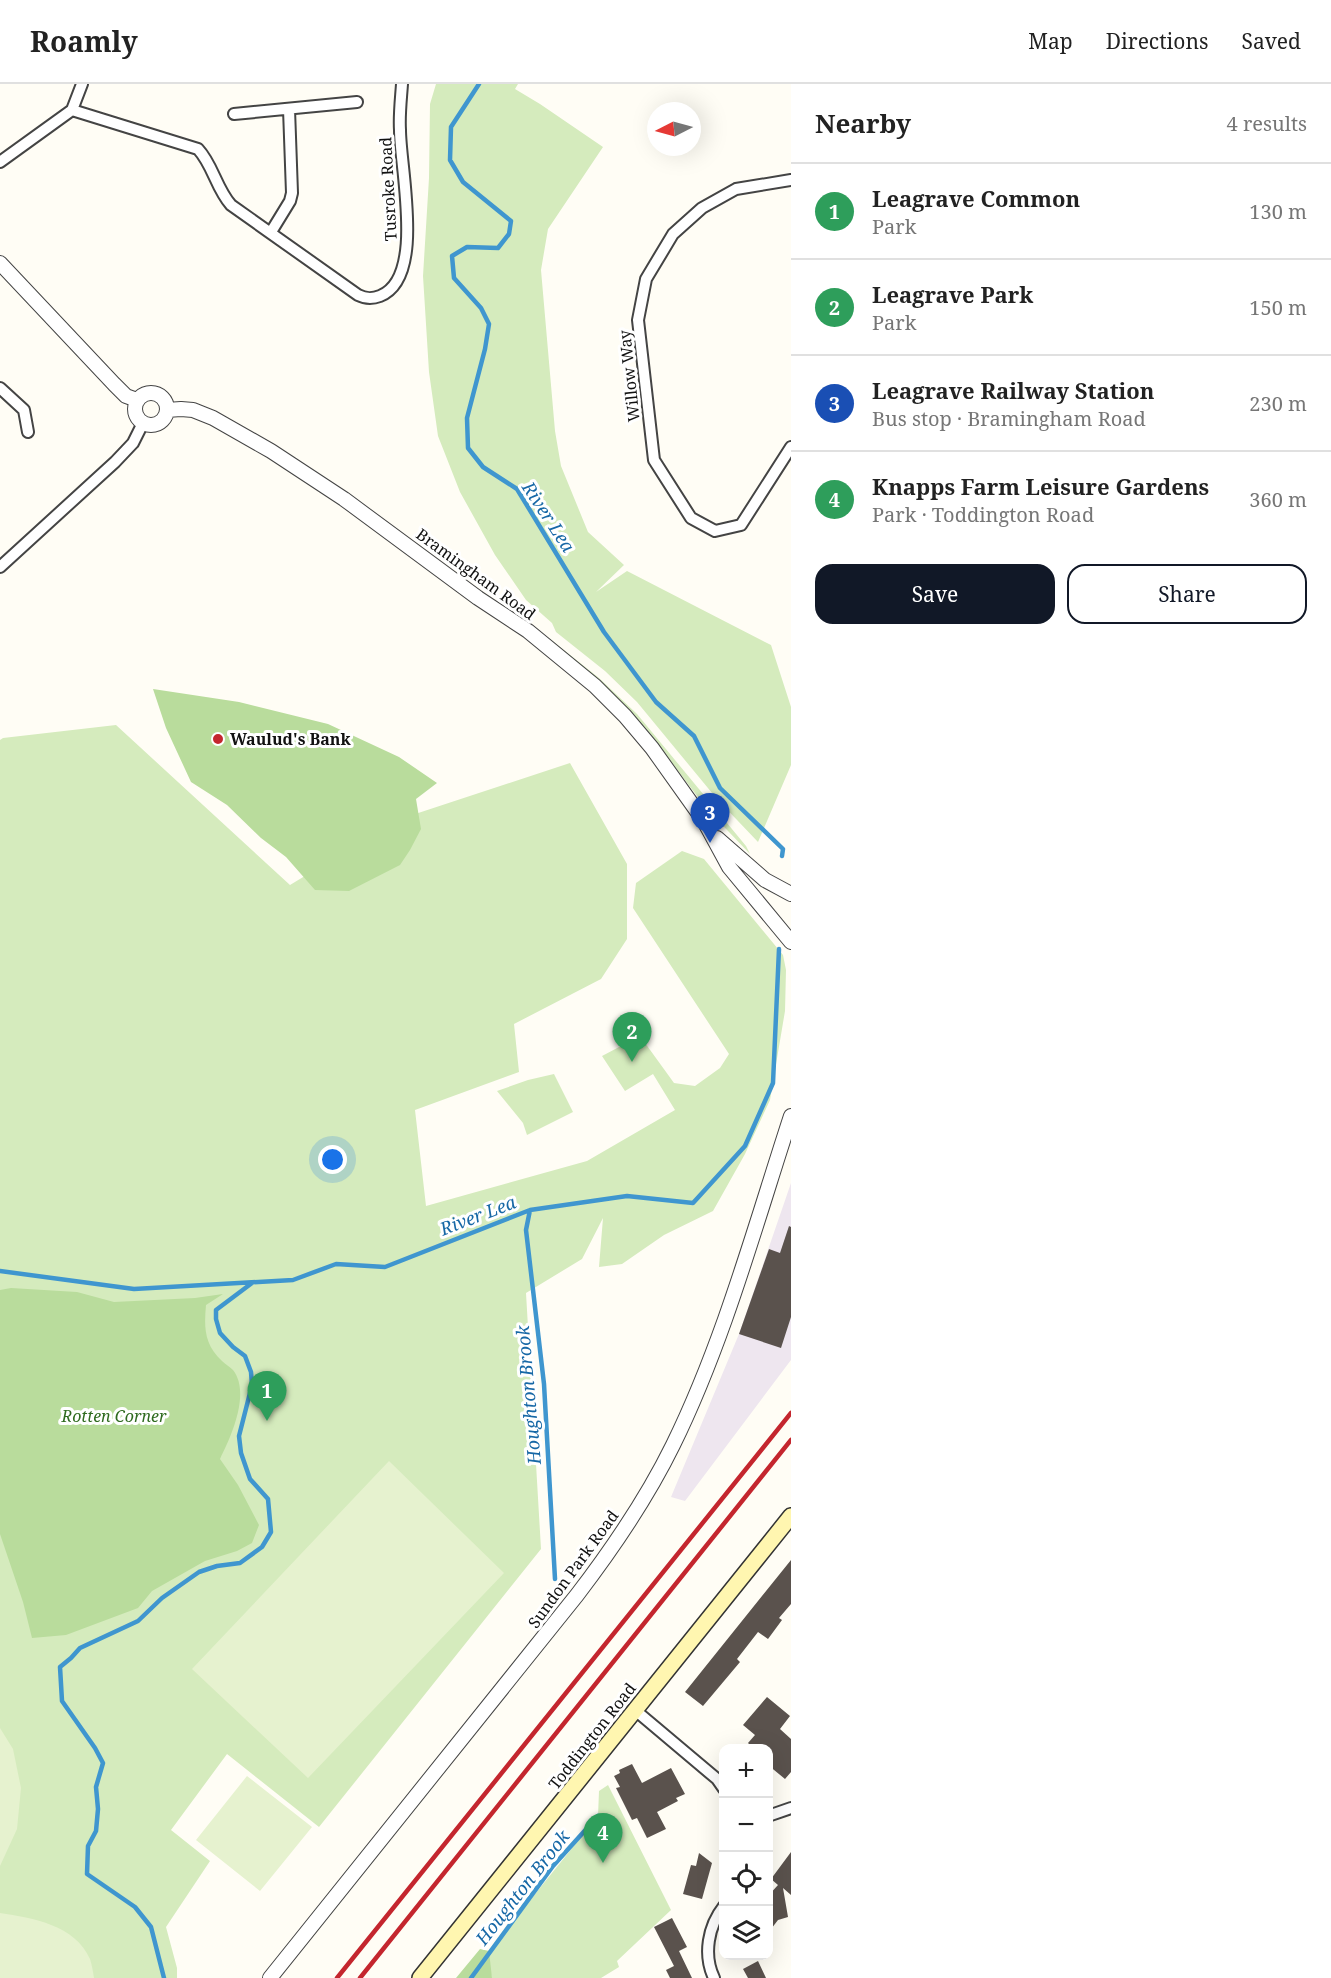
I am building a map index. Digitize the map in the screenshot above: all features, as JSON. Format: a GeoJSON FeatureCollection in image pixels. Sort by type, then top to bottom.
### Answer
{"type":"FeatureCollection","features":[{"type":"Feature","properties":{"kind":"main road","name":"Toddington Road"},"geometry":{"type":"LineString","coordinates":[[420,1978],[791,1516]]}},
{"type":"Feature","properties":{"kind":"street"},"geometry":{"type":"LineString","coordinates":[[0,162],[72,110],[82,84]]}},
{"type":"Feature","properties":{"kind":"street","name":"Tusroke Road"},"geometry":{"type":"LineString","coordinates":[[270,232],[364,298],[374,298],[386,293],[394,286],[406,258],[407,238],[399,130],[402,84]]}},
{"type":"Feature","properties":{"kind":"street"},"geometry":{"type":"LineString","coordinates":[[234,114],[357,102]]}},
{"type":"Feature","properties":{"kind":"street"},"geometry":{"type":"LineString","coordinates":[[72,110],[198,149],[207,158],[227,200],[270,232],[290,201],[292,193],[290,109]]}},
{"type":"Feature","properties":{"kind":"street","name":"Willow Way"},"geometry":{"type":"LineString","coordinates":[[791,180],[736,189],[702,208],[673,234],[646,279],[638,320],[654,460],[691,518],[716,531],[741,525],[791,447]]}},
{"type":"Feature","properties":{"kind":"street"},"geometry":{"type":"LineString","coordinates":[[0,263],[126,396],[137,400]]}},
{"type":"Feature","properties":{"kind":"street"},"geometry":{"type":"LineString","coordinates":[[0,388],[24,410],[28,432]]}},
{"type":"Feature","properties":{"kind":"street"},"geometry":{"type":"LineString","coordinates":[[145,393],[156,393],[165,400],[167,410],[163,420],[153,425],[143,423],[136,415],[137,400],[145,393]]}},
{"type":"Feature","properties":{"kind":"street","name":"Bramingham Road"},"geometry":{"type":"LineString","coordinates":[[167,410],[193,411],[213,418],[271,451],[344,499],[528,632],[595,686],[633,724],[652,748],[713,835],[729,867],[791,942]]}},
{"type":"Feature","properties":{"kind":"street"},"geometry":{"type":"LineString","coordinates":[[0,567],[115,462],[133,443],[143,423]]}},
{"type":"Feature","properties":{"kind":"street","name":"Bramingham Road"},"geometry":{"type":"LineString","coordinates":[[713,835],[765,880],[791,894]]}},
{"type":"Feature","properties":{"kind":"street","name":"Sundon Park Road"},"geometry":{"type":"LineString","coordinates":[[270,1978],[577,1595],[607,1555],[655,1480],[689,1411],[715,1345],[791,1116]]}},
{"type":"Feature","properties":{"kind":"street"},"geometry":{"type":"LineString","coordinates":[[635,1710],[719,1782]]}},
{"type":"Feature","properties":{"kind":"street"},"geometry":{"type":"LineString","coordinates":[[773,1814],[791,1808]]}},
{"type":"Feature","properties":{"kind":"street"},"geometry":{"type":"LineString","coordinates":[[714,1978],[709,1969],[708,1936],[719,1914]]}},
{"type":"Feature","properties":{"kind":"shaded area"},"geometry":{"type":"Polygon","coordinates":[[[791,1183],[791,1360],[685,1501],[671,1497],[739,1334],[791,1183]]]}},
{"type":"Feature","properties":{"kind":"green space"},"geometry":{"type":"Polygon","coordinates":[[[436,84],[518,84],[515,89],[603,147],[548,229],[541,270],[555,431],[561,466],[588,532],[624,565],[596,592],[627,571],[771,645],[791,707],[791,765],[758,842],[717,799],[637,702],[605,671],[556,632],[552,623],[526,600],[495,555],[460,492],[438,436],[429,372],[423,276],[429,178],[430,104],[436,84]]]}},
{"type":"Feature","properties":{"kind":"green space"},"geometry":{"type":"Polygon","coordinates":[[[542,635],[599,678],[637,714],[746,846],[750,854],[707,809],[659,746],[542,635]]]}},
{"type":"Feature","properties":{"kind":"green space"},"geometry":{"type":"Polygon","coordinates":[[[153,689],[239,702],[328,724],[399,757],[437,783],[416,799],[421,829],[400,865],[349,891],[315,890],[286,857],[261,838],[227,805],[191,782],[166,728],[153,689]]]}},
{"type":"Feature","properties":{"kind":"green space"},"geometry":{"type":"Polygon","coordinates":[[[116,725],[290,885],[397,820],[570,763],[627,864],[627,939],[601,979],[514,1024],[519,1072],[415,1110],[426,1206],[587,1161],[675,1110],[653,1074],[625,1091],[602,1056],[640,1036],[674,1083],[695,1086],[720,1068],[729,1054],[633,908],[636,883],[682,851],[704,859],[783,955],[786,970],[785,1011],[770,1100],[745,1154],[713,1211],[664,1235],[622,1264],[599,1267],[603,1218],[582,1259],[526,1293],[541,1549],[319,1827],[227,1754],[171,1830],[210,1861],[166,1927],[177,1968],[177,1978],[0,1978],[0,740],[116,725]]]}},
{"type":"Feature","properties":{"kind":"green space"},"geometry":{"type":"Polygon","coordinates":[[[554,1074],[573,1112],[527,1135],[523,1123],[497,1091],[554,1074]]]}},
{"type":"Feature","properties":{"kind":"green space","name":"Rotten Corner"},"geometry":{"type":"Polygon","coordinates":[[[11,1288],[77,1292],[114,1302],[195,1298],[223,1294],[206,1305],[205,1321],[208,1342],[216,1355],[233,1370],[240,1391],[240,1402],[234,1427],[220,1459],[238,1485],[259,1525],[252,1543],[237,1551],[205,1561],[152,1591],[138,1608],[66,1635],[32,1638],[23,1602],[0,1534],[0,1290],[11,1288]]]}},
{"type":"Feature","properties":{"kind":"green space"},"geometry":{"type":"Polygon","coordinates":[[[389,1461],[504,1573],[308,1778],[192,1669],[389,1461]]]}},
{"type":"Feature","properties":{"kind":"green space"},"geometry":{"type":"Polygon","coordinates":[[[0,1728],[13,1749],[21,1788],[17,1829],[0,1866],[0,1728]]]}},
{"type":"Feature","properties":{"kind":"green space"},"geometry":{"type":"Polygon","coordinates":[[[247,1776],[312,1827],[260,1891],[196,1840],[247,1776]]]}},
{"type":"Feature","properties":{"kind":"green space"},"geometry":{"type":"Polygon","coordinates":[[[608,1785],[671,1910],[617,1961],[619,1967],[601,1978],[492,1978],[488,1963],[489,1951],[598,1816],[599,1791],[608,1785]]]}},
{"type":"Feature","properties":{"kind":"green space"},"geometry":{"type":"Polygon","coordinates":[[[0,1913],[39,1921],[64,1931],[83,1947],[90,1959],[94,1978],[0,1978],[0,1913]]]}},
{"type":"Feature","properties":{"kind":"green space"},"geometry":{"type":"Polygon","coordinates":[[[480,1949],[489,1951],[492,1978],[456,1978],[480,1949]]]}},
{"type":"Feature","properties":{"kind":"building"},"geometry":{"type":"Polygon","coordinates":[[[789,1226],[791,1227],[791,1317],[781,1348],[739,1334],[769,1249],[780,1253],[789,1226]]]}},
{"type":"Feature","properties":{"kind":"building"},"geometry":{"type":"Polygon","coordinates":[[[791,1560],[791,1604],[779,1618],[782,1620],[768,1639],[758,1632],[737,1659],[740,1662],[703,1706],[685,1692],[791,1560]]]}},
{"type":"Feature","properties":{"kind":"building"},"geometry":{"type":"Polygon","coordinates":[[[767,1697],[790,1716],[780,1729],[791,1739],[791,1772],[785,1779],[773,1769],[773,1744],[749,1744],[755,1735],[743,1725],[767,1697]]]}},
{"type":"Feature","properties":{"kind":"building"},"geometry":{"type":"Polygon","coordinates":[[[632,1764],[642,1783],[671,1768],[685,1794],[676,1798],[678,1801],[657,1812],[666,1829],[647,1838],[637,1818],[632,1820],[616,1788],[620,1787],[614,1776],[620,1773],[619,1770],[632,1764]]]}},
{"type":"Feature","properties":{"kind":"building"},"geometry":{"type":"Polygon","coordinates":[[[791,1852],[791,1895],[783,1888],[788,1917],[778,1920],[773,1926],[773,1890],[778,1885],[773,1881],[773,1876],[791,1852]]]}},
{"type":"Feature","properties":{"kind":"building"},"geometry":{"type":"Polygon","coordinates":[[[699,1853],[712,1863],[702,1899],[683,1894],[691,1865],[696,1866],[699,1853]]]}},
{"type":"Feature","properties":{"kind":"building"},"geometry":{"type":"Polygon","coordinates":[[[672,1918],[687,1947],[679,1951],[692,1978],[670,1978],[666,1970],[674,1966],[654,1927],[672,1918]]]}},
{"type":"Feature","properties":{"kind":"building"},"geometry":{"type":"Polygon","coordinates":[[[758,1961],[766,1978],[748,1978],[743,1969],[758,1961]]]}},
{"type":"Feature","properties":{"kind":"waterway","name":"River Lea"},"geometry":{"type":"LineString","coordinates":[[479,84],[451,127],[450,160],[463,182],[511,221],[509,234],[498,248],[467,247],[452,256],[454,278],[481,308],[489,324],[485,349],[467,418],[468,448],[483,467],[517,489],[604,632],[656,702],[694,736],[720,788],[783,849],[782,856]]}},
{"type":"Feature","properties":{"kind":"waterway","name":"River Lea"},"geometry":{"type":"LineString","coordinates":[[0,1271],[134,1289],[293,1280],[336,1264],[385,1267],[530,1210],[627,1196],[693,1203],[745,1146],[773,1083],[779,949]]}},
{"type":"Feature","properties":{"kind":"waterway","name":"Houghton Brook"},"geometry":{"type":"LineString","coordinates":[[530,1210],[526,1230],[544,1384],[555,1579]]}},
{"type":"Feature","properties":{"kind":"waterway"},"geometry":{"type":"LineString","coordinates":[[164,1978],[151,1927],[135,1907],[87,1874],[88,1846],[96,1831],[98,1809],[96,1787],[103,1763],[62,1701],[60,1667],[80,1648],[138,1621],[162,1598],[199,1572],[217,1566],[240,1563],[262,1547],[271,1532],[268,1499],[250,1479],[241,1453],[239,1436],[252,1385],[251,1372],[245,1356],[220,1333],[216,1319],[216,1310],[252,1283]]}},
{"type":"Feature","properties":{"kind":"waterway","name":"Houghton Brook"},"geometry":{"type":"LineString","coordinates":[[471,1978],[553,1866],[598,1816]]}},
{"type":"Feature","properties":{"kind":"railway"},"geometry":{"type":"LineString","coordinates":[[337,1978],[791,1413]]}},
{"type":"Feature","properties":{"kind":"railway"},"geometry":{"type":"LineString","coordinates":[[360,1978],[791,1440]]}},
{"type":"Feature","properties":{"kind":"place","name":"Waulud's Bank"},"geometry":{"type":"Point","coordinates":[218,739]}},
{"type":"Feature","properties":{"kind":"place","name":"Leagrave Railway Station"},"geometry":{"type":"Point","coordinates":[710,843]}},
{"type":"Feature","properties":{"kind":"place","name":"Leagrave Park"},"geometry":{"type":"Point","coordinates":[632,1062]}},
{"type":"Feature","properties":{"kind":"place","name":"Leagrave Common"},"geometry":{"type":"Point","coordinates":[267,1421]}},
{"type":"Feature","properties":{"kind":"place","name":"Knapps Farm Leisure Gardens"},"geometry":{"type":"Point","coordinates":[603,1863]}}]}
